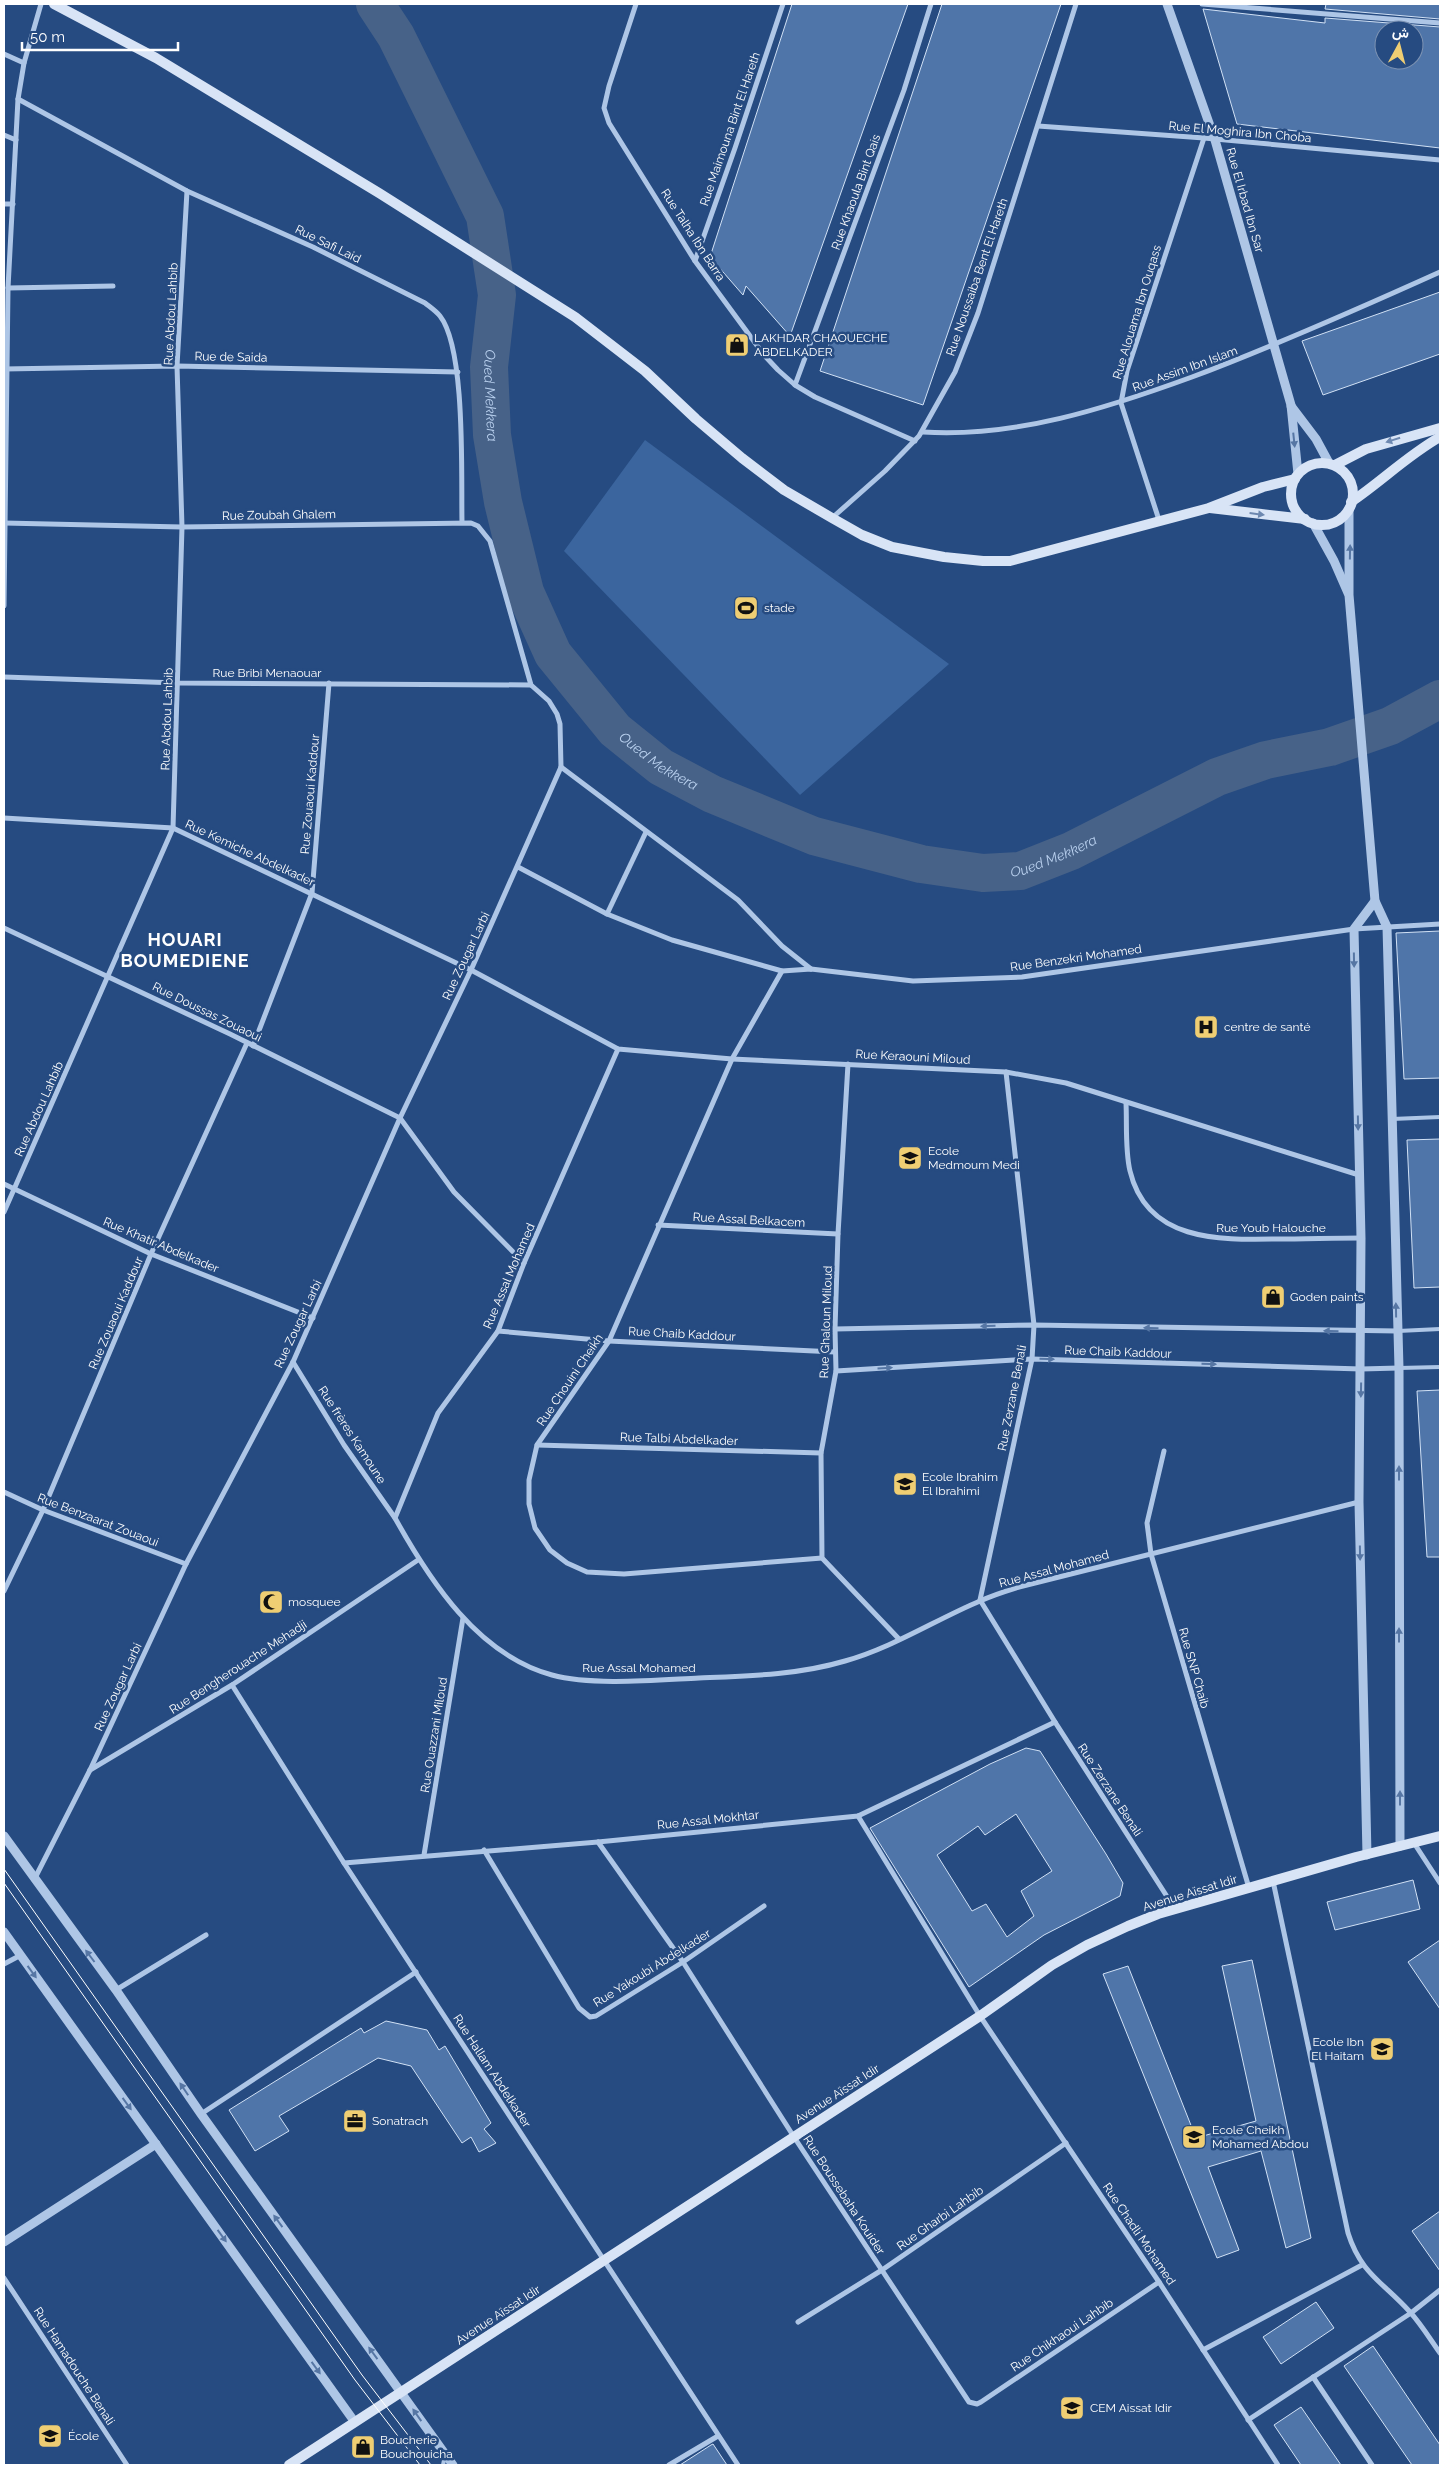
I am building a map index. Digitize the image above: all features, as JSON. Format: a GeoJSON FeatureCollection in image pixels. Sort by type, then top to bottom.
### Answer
{"type":"FeatureCollection","features":[{"type":"Feature","properties":{"kind":"main road"},"geometry":{"type":"LineString","coordinates":[[54,4],[156,58],[379,193],[575,317],[646,371],[696,419],[784,490],[862,535],[892,547],[983,562],[1021,559],[1159,520],[1209,508],[1296,476],[1308,466],[1332,464],[1366,449],[1440,428]]}},
{"type":"Feature","properties":{"kind":"main road"},"geometry":{"type":"LineString","coordinates":[[1209,508],[1330,524],[1338,520],[1350,505],[1426,445],[1440,437]]}},
{"type":"Feature","properties":{"kind":"main road"},"geometry":{"type":"LineString","coordinates":[[1332,464],[1348,478],[1352,487],[1350,505]]}},
{"type":"Feature","properties":{"kind":"main road"},"geometry":{"type":"LineString","coordinates":[[1296,476],[1291,498],[1298,514],[1309,521]]}},
{"type":"Feature","properties":{"kind":"main road","name":"Avenue Aïssat Idir"},"geometry":{"type":"LineString","coordinates":[[289,2465],[980,2016],[1052,1965],[1087,1945],[1128,1926],[1175,1910],[1272,1881],[1440,1836]]}},
{"type":"Feature","properties":{"kind":"street"},"geometry":{"type":"LineString","coordinates":[[4,606],[5,369],[18,99],[24,63],[41,4]]}},
{"type":"Feature","properties":{"kind":"street","name":"Rue Talha Ibn Barra"},"geometry":{"type":"LineString","coordinates":[[636,4],[615,61],[604,108],[609,123],[695,261],[764,356],[795,386],[834,406],[915,441]]}},
{"type":"Feature","properties":{"kind":"street","name":"Rue Maimouna Bint El Hareth"},"geometry":{"type":"LineString","coordinates":[[695,261],[736,148],[783,4]]}},
{"type":"Feature","properties":{"kind":"street","name":"Rue Khaoula Bint Qais"},"geometry":{"type":"LineString","coordinates":[[795,386],[904,90],[931,4]]}},
{"type":"Feature","properties":{"kind":"street","name":"Rue Noussaiba Bent El Hareth"},"geometry":{"type":"LineString","coordinates":[[832,518],[923,432],[955,372],[978,313],[1076,4]]}},
{"type":"Feature","properties":{"kind":"street","name":"Rue El Irbad Ibn Sar"},"geometry":{"type":"LineString","coordinates":[[1167,4],[1215,140],[1291,406]]}},
{"type":"Feature","properties":{"kind":"street"},"geometry":{"type":"LineString","coordinates":[[1202,4],[1440,23]]}},
{"type":"Feature","properties":{"kind":"street"},"geometry":{"type":"LineString","coordinates":[[4,54],[24,63]]}},
{"type":"Feature","properties":{"kind":"street","name":"Rue Safi Laid"},"geometry":{"type":"LineString","coordinates":[[18,99],[187,191],[313,247],[425,303],[440,316],[450,337],[458,372],[462,522]]}},
{"type":"Feature","properties":{"kind":"street","name":"Rue El Moghira Ibn Choba"},"geometry":{"type":"LineString","coordinates":[[1038,126],[1204,138],[1440,160]]}},
{"type":"Feature","properties":{"kind":"street"},"geometry":{"type":"LineString","coordinates":[[4,135],[16,140]]}},
{"type":"Feature","properties":{"kind":"street","name":"Rue Alouama Ibn Ouqass"},"geometry":{"type":"LineString","coordinates":[[1159,520],[1121,403],[1127,371],[1204,138]]}},
{"type":"Feature","properties":{"kind":"street","name":"Rue Abdou Lahbib"},"geometry":{"type":"LineString","coordinates":[[4,1212],[173,828],[182,527],[178,366],[187,191]]}},
{"type":"Feature","properties":{"kind":"street"},"geometry":{"type":"LineString","coordinates":[[4,204],[13,204]]}},
{"type":"Feature","properties":{"kind":"street","name":"Rue Assim Ibn Islam"},"geometry":{"type":"LineString","coordinates":[[923,432],[966,432],[1022,426],[1121,403],[1273,347],[1440,272]]}},
{"type":"Feature","properties":{"kind":"street"},"geometry":{"type":"LineString","coordinates":[[8,288],[113,286]]}},
{"type":"Feature","properties":{"kind":"street","name":"Rue de Saida"},"geometry":{"type":"LineString","coordinates":[[5,369],[178,366],[458,372]]}},
{"type":"Feature","properties":{"kind":"street"},"geometry":{"type":"LineString","coordinates":[[1291,406],[1332,464]]}},
{"type":"Feature","properties":{"kind":"street"},"geometry":{"type":"LineString","coordinates":[[1291,406],[1296,476]]}},
{"type":"Feature","properties":{"kind":"street"},"geometry":{"type":"LineString","coordinates":[[1350,505],[1349,595],[1372,852],[1374,901],[1386,927],[1399,1368],[1400,1846]]}},
{"type":"Feature","properties":{"kind":"street"},"geometry":{"type":"LineString","coordinates":[[1309,521],[1334,561],[1349,595]]}},
{"type":"Feature","properties":{"kind":"street","name":"Rue Zoubah Ghalem"},"geometry":{"type":"LineString","coordinates":[[5,523],[182,527],[462,522],[478,526],[490,541],[531,685]]}},
{"type":"Feature","properties":{"kind":"street","name":"Rue Bribi Menaouar"},"geometry":{"type":"LineString","coordinates":[[4,677],[178,683],[531,685]]}},
{"type":"Feature","properties":{"kind":"street","name":"Rue Zouaoui Kaddour"},"geometry":{"type":"LineString","coordinates":[[253,1046],[312,893],[329,683]]}},
{"type":"Feature","properties":{"kind":"street"},"geometry":{"type":"LineString","coordinates":[[531,685],[549,701],[557,714],[560,724],[561,767],[738,900],[782,946],[811,969]]}},
{"type":"Feature","properties":{"kind":"street","name":"Rue Zougar Larbi"},"geometry":{"type":"LineString","coordinates":[[34,1880],[90,1770],[186,1564],[293,1362],[400,1118],[471,970],[561,767]]}},
{"type":"Feature","properties":{"kind":"street","name":"Rue Kemiche Abdelkader"},"geometry":{"type":"LineString","coordinates":[[4,818],[173,828],[471,970]]}},
{"type":"Feature","properties":{"kind":"street"},"geometry":{"type":"LineString","coordinates":[[607,914],[646,832]]}},
{"type":"Feature","properties":{"kind":"street","name":"Rue Benzekri Mohamed"},"geometry":{"type":"LineString","coordinates":[[518,867],[607,914],[672,940],[782,971],[811,969],[912,981],[1022,976],[1354,930],[1440,924]]}},
{"type":"Feature","properties":{"kind":"street"},"geometry":{"type":"LineString","coordinates":[[1366,1855],[1359,1502],[1362,1332],[1361,1238],[1354,930],[1374,901]]}},
{"type":"Feature","properties":{"kind":"street","name":"Rue Doussas Zouaoui"},"geometry":{"type":"LineString","coordinates":[[4,928],[108,976],[400,1118]]}},
{"type":"Feature","properties":{"kind":"street","name":"Rue Keraouni Miloud"},"geometry":{"type":"LineString","coordinates":[[471,970],[618,1049],[732,1059],[1006,1072],[1066,1083],[1359,1175]]}},
{"type":"Feature","properties":{"kind":"street","name":"Rue Chouini Cheikh"},"geometry":{"type":"LineString","coordinates":[[782,971],[732,1059],[609,1341],[537,1445],[528,1480],[529,1504],[535,1528],[550,1550],[567,1563],[587,1572],[624,1574],[822,1558]]}},
{"type":"Feature","properties":{"kind":"street","name":"Rue Zouaoui Kaddour"},"geometry":{"type":"LineString","coordinates":[[4,1591],[43,1510],[151,1254],[247,1043]]}},
{"type":"Feature","properties":{"kind":"street","name":"Rue Assal Mohamed"},"geometry":{"type":"LineString","coordinates":[[618,1049],[524,1263],[498,1331],[438,1413],[396,1518],[418,1560],[463,1618],[504,1653],[528,1666],[552,1675],[595,1680],[674,1680],[815,1669],[847,1661],[899,1639],[980,1600],[1019,1586],[1359,1502]]}},
{"type":"Feature","properties":{"kind":"street","name":"Rue Ghaloun Miloud"},"geometry":{"type":"LineString","coordinates":[[822,1558],[821,1453],[836,1371],[835,1329],[838,1234],[848,1064]]}},
{"type":"Feature","properties":{"kind":"street","name":"Rue Zerzane Benali"},"geometry":{"type":"LineString","coordinates":[[1006,1072],[1034,1325],[1032,1359],[980,1600],[1175,1910]]}},
{"type":"Feature","properties":{"kind":"street","name":"Rue Youb Halouche"},"geometry":{"type":"LineString","coordinates":[[1126,1103],[1130,1171],[1140,1194],[1152,1212],[1177,1228],[1197,1236],[1226,1240],[1361,1238]]}},
{"type":"Feature","properties":{"kind":"street"},"geometry":{"type":"LineString","coordinates":[[400,1118],[454,1192],[524,1263]]}},
{"type":"Feature","properties":{"kind":"street","name":"Rue Khatir Abdelkader"},"geometry":{"type":"LineString","coordinates":[[4,1184],[151,1254],[313,1318]]}},
{"type":"Feature","properties":{"kind":"street","name":"Rue Assal Belkacem"},"geometry":{"type":"LineString","coordinates":[[658,1225],[838,1234]]}},
{"type":"Feature","properties":{"kind":"street"},"geometry":{"type":"LineString","coordinates":[[835,1329],[1034,1325],[1362,1332],[1397,1331]]}},
{"type":"Feature","properties":{"kind":"street","name":"Rue Chaib Kaddour"},"geometry":{"type":"LineString","coordinates":[[498,1331],[609,1341],[835,1352]]}},
{"type":"Feature","properties":{"kind":"street","name":"Rue Chaib Kaddour"},"geometry":{"type":"LineString","coordinates":[[836,1371],[1032,1359],[1361,1369],[1399,1368]]}},
{"type":"Feature","properties":{"kind":"street","name":"Rue frères Kamoune"},"geometry":{"type":"LineString","coordinates":[[293,1362],[344,1445],[396,1518]]}},
{"type":"Feature","properties":{"kind":"street","name":"Rue Talbi Abdelkader"},"geometry":{"type":"LineString","coordinates":[[537,1445],[821,1453]]}},
{"type":"Feature","properties":{"kind":"street","name":"Rue SNP Chaib"},"geometry":{"type":"LineString","coordinates":[[1164,1451],[1147,1522],[1150,1554],[1249,1888]]}},
{"type":"Feature","properties":{"kind":"street","name":"Rue Benzaarat Zouaoui"},"geometry":{"type":"LineString","coordinates":[[4,1492],[43,1510],[186,1564]]}},
{"type":"Feature","properties":{"kind":"street"},"geometry":{"type":"LineString","coordinates":[[822,1558],[899,1639]]}},
{"type":"Feature","properties":{"kind":"street","name":"Rue Bengherouache Mehadji"},"geometry":{"type":"LineString","coordinates":[[90,1770],[232,1686],[418,1560]]}},
{"type":"Feature","properties":{"kind":"street","name":"Rue Ouazzani Miloud"},"geometry":{"type":"LineString","coordinates":[[424,1855],[463,1618]]}},
{"type":"Feature","properties":{"kind":"street","name":"Rue Hallam Abdelkader"},"geometry":{"type":"LineString","coordinates":[[232,1686],[603,2261],[738,2465]]}},
{"type":"Feature","properties":{"kind":"street","name":"Rue Assal Mokhtar"},"geometry":{"type":"LineString","coordinates":[[344,1862],[598,1842],[858,1816],[1055,1722]]}},
{"type":"Feature","properties":{"kind":"street","name":"Rue Chadli Mohamed"},"geometry":{"type":"LineString","coordinates":[[858,1816],[980,2016],[1159,2282],[1278,2465]]}},
{"type":"Feature","properties":{"kind":"street"},"geometry":{"type":"LineString","coordinates":[[4,1836],[34,1880],[116,1990],[201,2114],[452,2465]]}},
{"type":"Feature","properties":{"kind":"street","name":"Rue Boussebaha Kouider"},"geometry":{"type":"LineString","coordinates":[[598,1842],[683,1962],[794,2137],[967,2400],[977,2404]]}},
{"type":"Feature","properties":{"kind":"street"},"geometry":{"type":"LineString","coordinates":[[1414,1843],[1440,1883]]}},
{"type":"Feature","properties":{"kind":"street","name":"Rue Yakoubi Abdelkader"},"geometry":{"type":"LineString","coordinates":[[484,1850],[585,2014],[590,2017],[596,2016],[683,1962],[764,1906]]}},
{"type":"Feature","properties":{"kind":"street"},"geometry":{"type":"LineString","coordinates":[[1272,1881],[1348,2234],[1354,2253],[1362,2265],[1411,2313],[1440,2353]]}},
{"type":"Feature","properties":{"kind":"street"},"geometry":{"type":"LineString","coordinates":[[4,1932],[7,1941],[20,1955],[354,2421]]}},
{"type":"Feature","properties":{"kind":"street"},"geometry":{"type":"LineString","coordinates":[[116,1990],[206,1936]]}},
{"type":"Feature","properties":{"kind":"street"},"geometry":{"type":"LineString","coordinates":[[4,1964],[20,1955]]}},
{"type":"Feature","properties":{"kind":"street"},"geometry":{"type":"LineString","coordinates":[[201,2114],[416,1972]]}},
{"type":"Feature","properties":{"kind":"street","name":"Rue Gharbi Lahbib"},"geometry":{"type":"LineString","coordinates":[[798,2322],[882,2270],[1066,2143]]}},
{"type":"Feature","properties":{"kind":"street"},"geometry":{"type":"LineString","coordinates":[[4,2242],[156,2144]]}},
{"type":"Feature","properties":{"kind":"street"},"geometry":{"type":"LineString","coordinates":[[1203,2350],[1362,2265]]}},
{"type":"Feature","properties":{"kind":"street","name":"Rue Hamadouche Benali"},"geometry":{"type":"LineString","coordinates":[[4,2278],[127,2465]]}},
{"type":"Feature","properties":{"kind":"street","name":"Rue Chikhaoui Lahbib"},"geometry":{"type":"LineString","coordinates":[[977,2404],[1159,2282]]}},
{"type":"Feature","properties":{"kind":"street"},"geometry":{"type":"LineString","coordinates":[[1248,2420],[1411,2313],[1440,2290]]}},
{"type":"Feature","properties":{"kind":"street"},"geometry":{"type":"LineString","coordinates":[[1313,2377],[1372,2465]]}},
{"type":"Feature","properties":{"kind":"street"},"geometry":{"type":"LineString","coordinates":[[669,2465],[718,2436]]}},
{"type":"Feature","properties":{"kind":"lane"},"geometry":{"type":"LineString","coordinates":[[1392,1119],[1440,1118]]}},
{"type":"Feature","properties":{"kind":"lane"},"geometry":{"type":"LineString","coordinates":[[1397,1331],[1440,1329]]}},
{"type":"Feature","properties":{"kind":"lane"},"geometry":{"type":"LineString","coordinates":[[1399,1368],[1440,1367]]}},
{"type":"Feature","properties":{"kind":"lane"},"geometry":{"type":"LineString","coordinates":[[443,2465],[445,2455]]}},
{"type":"Feature","properties":{"kind":"shaded area","name":"stade"},"geometry":{"type":"Polygon","coordinates":[[[645,440],[949,664],[800,795],[564,551],[645,440]]]}},
{"type":"Feature","properties":{"kind":"building"},"geometry":{"type":"Polygon","coordinates":[[[792,4],[908,4],[790,336],[746,286],[743,295],[710,257],[792,4]]]}},
{"type":"Feature","properties":{"kind":"building"},"geometry":{"type":"Polygon","coordinates":[[[942,4],[1061,4],[923,405],[820,371],[942,4]]]}},
{"type":"Feature","properties":{"kind":"building"},"geometry":{"type":"Polygon","coordinates":[[[1326,4],[1440,4],[1440,19],[1325,9],[1326,4]]]}},
{"type":"Feature","properties":{"kind":"building"},"geometry":{"type":"Polygon","coordinates":[[[1203,9],[1325,23],[1325,18],[1374,22],[1374,70],[1424,70],[1424,26],[1440,27],[1440,148],[1237,124],[1203,9]]]}},
{"type":"Feature","properties":{"kind":"building"},"geometry":{"type":"Polygon","coordinates":[[[1440,292],[1440,354],[1323,395],[1302,341],[1440,292]]]}},
{"type":"Feature","properties":{"kind":"building"},"geometry":{"type":"Polygon","coordinates":[[[1440,931],[1440,1078],[1404,1079],[1396,933],[1440,931]]]}},
{"type":"Feature","properties":{"kind":"building"},"geometry":{"type":"Polygon","coordinates":[[[1440,1139],[1440,1287],[1414,1288],[1407,1140],[1440,1139]]]}},
{"type":"Feature","properties":{"kind":"building"},"geometry":{"type":"Polygon","coordinates":[[[1440,1390],[1440,1557],[1427,1557],[1417,1391],[1440,1390]]]}},
{"type":"Feature","properties":{"kind":"building"},"geometry":{"type":"Polygon","coordinates":[[[1026,1748],[1040,1751],[1123,1883],[1120,1896],[1044,1935],[969,1987],[870,1828],[990,1764],[1026,1748]],[[1016,1814],[985,1835],[978,1826],[937,1855],[972,1911],[986,1904],[1007,1937],[1034,1916],[1021,1891],[1052,1871],[1016,1814]]]}},
{"type":"Feature","properties":{"kind":"building"},"geometry":{"type":"Polygon","coordinates":[[[1413,1880],[1420,1909],[1335,1930],[1327,1902],[1413,1880]]]}},
{"type":"Feature","properties":{"kind":"building"},"geometry":{"type":"Polygon","coordinates":[[[1440,1940],[1440,2009],[1408,1962],[1440,1940]]]}},
{"type":"Feature","properties":{"kind":"building"},"geometry":{"type":"Polygon","coordinates":[[[1252,1960],[1311,2238],[1286,2248],[1261,2151],[1208,2167],[1239,2250],[1217,2258],[1103,1974],[1128,1966],[1196,2138],[1256,2121],[1222,1966],[1252,1960]]]}},
{"type":"Feature","properties":{"kind":"building"},"geometry":{"type":"Polygon","coordinates":[[[386,2021],[427,2030],[439,2050],[445,2046],[491,2123],[484,2129],[496,2143],[479,2152],[471,2137],[462,2143],[411,2066],[378,2058],[279,2116],[289,2131],[255,2151],[229,2110],[361,2028],[364,2033],[386,2021]]]}},
{"type":"Feature","properties":{"kind":"building"},"geometry":{"type":"Polygon","coordinates":[[[1440,2211],[1440,2271],[1412,2231],[1440,2211]]]}},
{"type":"Feature","properties":{"kind":"building"},"geometry":{"type":"Polygon","coordinates":[[[1316,2302],[1334,2328],[1281,2364],[1263,2337],[1316,2302]]]}},
{"type":"Feature","properties":{"kind":"building"},"geometry":{"type":"Polygon","coordinates":[[[1373,2346],[1440,2445],[1440,2465],[1412,2465],[1344,2366],[1373,2346]]]}},
{"type":"Feature","properties":{"kind":"building"},"geometry":{"type":"Polygon","coordinates":[[[1301,2407],[1341,2465],[1301,2465],[1274,2425],[1301,2407]]]}},
{"type":"Feature","properties":{"kind":"building"},"geometry":{"type":"Polygon","coordinates":[[[713,2444],[727,2465],[680,2465],[711,2445],[713,2444]]]}},
{"type":"Feature","properties":{"kind":"waterway","name":"Oued Mekkera"},"geometry":{"type":"LineString","coordinates":[[375,4],[396,36],[485,216],[497,295],[489,367],[492,435],[503,502],[525,592],[553,654],[615,730],[661,767],[712,794],[814,836],[921,864],[983,873],[1020,871],[1071,851],[1217,777],[1266,760],[1330,747],[1390,726],[1440,699]]}},
{"type":"Feature","properties":{"kind":"tram line"},"geometry":{"type":"LineString","coordinates":[[4,1869],[362,2375],[431,2465]]}},
{"type":"Feature","properties":{"kind":"tram line"},"geometry":{"type":"LineString","coordinates":[[4,1883],[355,2380],[420,2465]]}},
{"type":"Feature","properties":{"kind":"place","name":"LAKHDAR CHAOUECHE ABDELKADER"},"geometry":{"type":"Point","coordinates":[737,345]}},
{"type":"Feature","properties":{"kind":"place","name":"stade"},"geometry":{"type":"Point","coordinates":[746,608]}},
{"type":"Feature","properties":{"kind":"place","name":"centre de santé"},"geometry":{"type":"Point","coordinates":[1206,1027]}},
{"type":"Feature","properties":{"kind":"place","name":"Ecole Medmoum Medi"},"geometry":{"type":"Point","coordinates":[910,1158]}},
{"type":"Feature","properties":{"kind":"place","name":"Goden paints"},"geometry":{"type":"Point","coordinates":[1273,1297]}},
{"type":"Feature","properties":{"kind":"place","name":"Ecole Ibrahim El Ibrahimi"},"geometry":{"type":"Point","coordinates":[905,1484]}},
{"type":"Feature","properties":{"kind":"place","name":"mosquee"},"geometry":{"type":"Point","coordinates":[271,1602]}},
{"type":"Feature","properties":{"kind":"place","name":"Ecole Ibn El Haitam"},"geometry":{"type":"Point","coordinates":[1382,2049]}},
{"type":"Feature","properties":{"kind":"place","name":"Sonatrach"},"geometry":{"type":"Point","coordinates":[355,2121]}},
{"type":"Feature","properties":{"kind":"place","name":"Ecole Cheikh Mohamed Abdou"},"geometry":{"type":"Point","coordinates":[1194,2137]}},
{"type":"Feature","properties":{"kind":"place","name":"CEM Aissat Idir"},"geometry":{"type":"Point","coordinates":[1072,2408]}},
{"type":"Feature","properties":{"kind":"place","name":"École"},"geometry":{"type":"Point","coordinates":[50,2436]}},
{"type":"Feature","properties":{"kind":"place","name":"Boucherie Bouchouicha"},"geometry":{"type":"Point","coordinates":[363,2447]}},
{"type":"Feature","properties":{"kind":"district","name":"HOUARI BOUMEDIENE"},"geometry":{"type":"Point","coordinates":[185,950]}}]}
